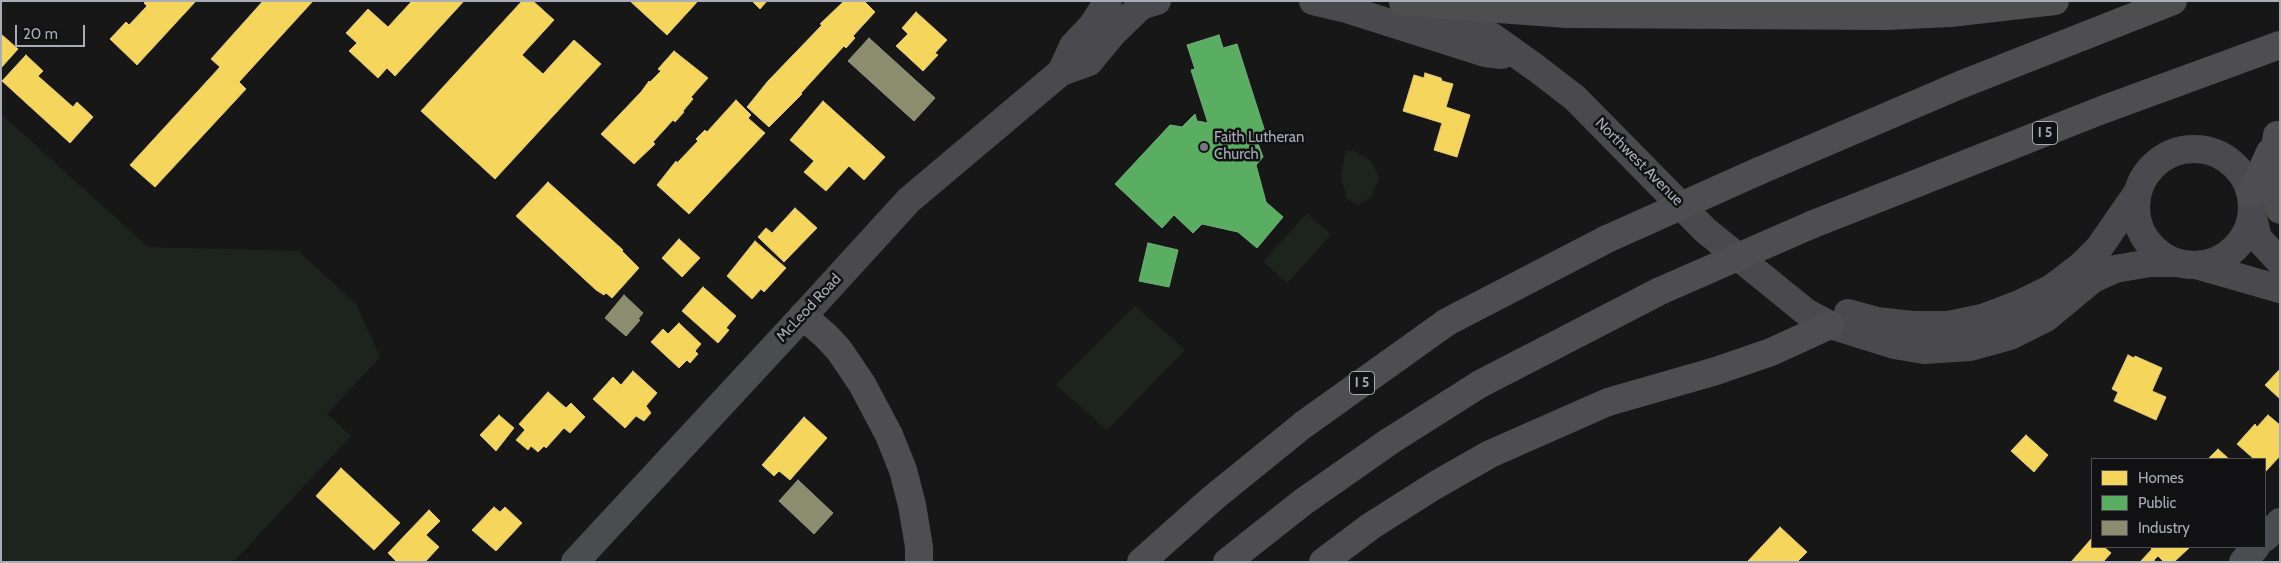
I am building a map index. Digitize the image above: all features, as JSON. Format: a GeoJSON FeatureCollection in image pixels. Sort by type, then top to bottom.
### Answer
{"type":"FeatureCollection","features":[{"type":"Feature","properties":{"kind":"highway"},"geometry":{"type":"LineString","coordinates":[[1402,1],[1567,14],[1886,16],[1950,13],[2055,1]]}},
{"type":"Feature","properties":{"kind":"highway","name":"I 5"},"geometry":{"type":"LineString","coordinates":[[1141,562],[1213,498],[1303,425],[1447,322],[1607,239],[1759,171],[1960,85],[2173,1]]}},
{"type":"Feature","properties":{"kind":"highway","name":"I 5"},"geometry":{"type":"LineString","coordinates":[[1227,562],[1303,502],[1350,468],[1480,384],[1660,291],[1811,225],[2102,110],[2280,45]]}},
{"type":"Feature","properties":{"kind":"highway"},"geometry":{"type":"LineString","coordinates":[[2252,204],[2278,133]]}},
{"type":"Feature","properties":{"kind":"highway"},"geometry":{"type":"LineString","coordinates":[[2278,133],[2273,165],[2274,184],[2280,210]]}},
{"type":"Feature","properties":{"kind":"highway"},"geometry":{"type":"LineString","coordinates":[[803,316],[826,336],[858,377],[889,435],[912,505],[919,547],[919,562]]}},
{"type":"Feature","properties":{"kind":"highway"},"geometry":{"type":"LineString","coordinates":[[1323,562],[1371,526],[1434,486],[1490,454],[1608,402],[1716,372],[1770,352],[1830,325]]}},
{"type":"Feature","properties":{"kind":"main road","name":"McLeod Road"},"geometry":{"type":"LineString","coordinates":[[1060,72],[1073,46],[1092,26],[1108,1]]}},
{"type":"Feature","properties":{"kind":"main road","name":"McLeod Road"},"geometry":{"type":"LineString","coordinates":[[803,316],[909,200],[1060,72],[1089,62],[1126,19],[1141,6],[1157,1]]}},
{"type":"Feature","properties":{"kind":"main road","name":"Northwest Avenue"},"geometry":{"type":"LineString","coordinates":[[1313,1],[1343,8],[1484,53],[1518,57]]}},
{"type":"Feature","properties":{"kind":"main road","name":"Northwest Avenue"},"geometry":{"type":"LineString","coordinates":[[1402,1],[1491,36],[1536,68],[1575,98],[1705,230],[1806,312],[1830,325],[1894,345],[1924,350],[1970,347],[2010,336],[2046,318],[2093,279],[2115,269],[2150,263],[2187,264],[2280,289]]}},
{"type":"Feature","properties":{"kind":"main road"},"geometry":{"type":"LineString","coordinates":[[2252,204],[2246,234],[2233,250],[2219,260],[2187,264],[2160,254],[2142,232],[2136,213],[2138,193],[2146,174],[2160,159],[2179,150],[2200,149],[2220,154],[2236,166],[2248,184],[2252,204],[2258,238],[2280,262]]}},
{"type":"Feature","properties":{"kind":"main road","name":"Northwest Avenue"},"geometry":{"type":"LineString","coordinates":[[1755,272],[1846,313],[1877,321],[1912,325],[1948,325],[1982,318],[2019,304],[2052,288],[2081,266],[2099,248],[2138,193]]}},
{"type":"Feature","properties":{"kind":"street","name":"McLeod Road"},"geometry":{"type":"LineString","coordinates":[[575,562],[803,316]]}},
{"type":"Feature","properties":{"kind":"street"},"geometry":{"type":"LineString","coordinates":[[2266,537],[2280,522]]}},
{"type":"Feature","properties":{"kind":"street"},"geometry":{"type":"LineString","coordinates":[[2242,562],[2255,548]]}},
{"type":"Feature","properties":{"kind":"shaded area"},"geometry":{"type":"Polygon","coordinates":[[[1,114],[148,247],[298,251],[356,304],[380,357],[327,414],[351,436],[233,562],[1,562],[1,114]]]}},
{"type":"Feature","properties":{"kind":"shaded area"},"geometry":{"type":"Polygon","coordinates":[[[1346,150],[1354,151],[1370,160],[1379,179],[1371,197],[1358,205],[1346,198],[1341,175],[1346,150]]]}},
{"type":"Feature","properties":{"kind":"shaded area"},"geometry":{"type":"Polygon","coordinates":[[[1307,213],[1331,235],[1287,283],[1263,262],[1307,213]]]}},
{"type":"Feature","properties":{"kind":"shaded area"},"geometry":{"type":"Polygon","coordinates":[[[1135,306],[1185,350],[1107,430],[1056,385],[1135,306]]]}},
{"type":"Feature","properties":{"kind":"building: Homes"},"geometry":{"type":"Polygon","coordinates":[[[146,1],[196,1],[137,65],[110,39],[126,22],[129,25],[147,6],[144,3],[146,1]]]}},
{"type":"Feature","properties":{"kind":"building: Homes"},"geometry":{"type":"Polygon","coordinates":[[[263,1],[313,1],[239,82],[246,89],[155,187],[130,165],[220,67],[211,59],[263,1]]]}},
{"type":"Feature","properties":{"kind":"building: Homes"},"geometry":{"type":"Polygon","coordinates":[[[412,1],[464,1],[395,76],[387,68],[378,78],[349,51],[357,43],[346,33],[368,9],[388,27],[412,1]]]}},
{"type":"Feature","properties":{"kind":"building: Homes"},"geometry":{"type":"Polygon","coordinates":[[[522,1],[533,1],[554,20],[522,55],[543,74],[574,40],[601,64],[495,179],[421,111],[522,1]]]}},
{"type":"Feature","properties":{"kind":"building: Homes"},"geometry":{"type":"Polygon","coordinates":[[[630,1],[698,1],[667,35],[630,1]]]}},
{"type":"Feature","properties":{"kind":"building: Homes"},"geometry":{"type":"Polygon","coordinates":[[[752,1],[767,1],[760,9],[752,1]]]}},
{"type":"Feature","properties":{"kind":"building: Homes"},"geometry":{"type":"Polygon","coordinates":[[[844,1],[864,1],[875,12],[853,36],[855,38],[846,48],[844,46],[802,94],[769,127],[747,107],[768,81],[822,25],[820,24],[844,1]]]}},
{"type":"Feature","properties":{"kind":"building: Homes"},"geometry":{"type":"Polygon","coordinates":[[[916,12],[947,40],[935,53],[938,55],[923,71],[896,46],[908,34],[902,28],[916,12]]]}},
{"type":"Feature","properties":{"kind":"building: Homes"},"geometry":{"type":"Polygon","coordinates":[[[1,34],[18,49],[1,68],[1,34]]]}},
{"type":"Feature","properties":{"kind":"building: Homes"},"geometry":{"type":"Polygon","coordinates":[[[674,51],[708,78],[691,97],[693,99],[684,112],[675,122],[673,120],[653,142],[655,144],[634,164],[601,134],[649,81],[661,71],[658,69],[674,51]]]}},
{"type":"Feature","properties":{"kind":"building: Homes"},"geometry":{"type":"Polygon","coordinates":[[[26,55],[43,71],[38,76],[73,107],[77,102],[93,117],[70,143],[2,81],[26,55]]]}},
{"type":"Feature","properties":{"kind":"building: Homes"},"geometry":{"type":"Polygon","coordinates":[[[1425,73],[1453,84],[1446,107],[1470,115],[1457,157],[1434,150],[1442,123],[1403,111],[1414,75],[1424,78],[1425,73]]]}},
{"type":"Feature","properties":{"kind":"building: Homes"},"geometry":{"type":"Polygon","coordinates":[[[736,100],[751,115],[748,118],[765,133],[689,214],[657,185],[676,161],[677,163],[698,141],[696,139],[705,130],[707,132],[736,100]]]}},
{"type":"Feature","properties":{"kind":"building: Homes"},"geometry":{"type":"Polygon","coordinates":[[[823,101],[885,157],[864,180],[849,166],[826,191],[804,172],[814,161],[790,140],[823,101]]]}},
{"type":"Feature","properties":{"kind":"building: Homes"},"geometry":{"type":"Polygon","coordinates":[[[548,182],[623,250],[639,268],[612,298],[606,293],[604,295],[596,290],[516,216],[548,182]]]}},
{"type":"Feature","properties":{"kind":"building: Homes"},"geometry":{"type":"Polygon","coordinates":[[[795,208],[817,228],[784,262],[758,237],[766,228],[772,233],[795,208]]]}},
{"type":"Feature","properties":{"kind":"building: Homes"},"geometry":{"type":"Polygon","coordinates":[[[679,239],[700,258],[682,277],[662,258],[679,239]]]}},
{"type":"Feature","properties":{"kind":"building: Homes"},"geometry":{"type":"Polygon","coordinates":[[[755,241],[786,268],[764,292],[761,289],[752,299],[727,276],[755,241]]]}},
{"type":"Feature","properties":{"kind":"building: Homes"},"geometry":{"type":"Polygon","coordinates":[[[703,287],[736,316],[726,328],[729,330],[718,343],[682,311],[703,287]]]}},
{"type":"Feature","properties":{"kind":"building: Homes"},"geometry":{"type":"Polygon","coordinates":[[[679,323],[701,344],[695,351],[698,354],[690,363],[687,360],[679,368],[651,342],[663,329],[668,334],[679,323]]]}},
{"type":"Feature","properties":{"kind":"building: Homes"},"geometry":{"type":"Polygon","coordinates":[[[2128,355],[2134,358],[2135,356],[2162,368],[2152,391],[2166,397],[2156,420],[2114,401],[2118,392],[2112,389],[2128,355]]]}},
{"type":"Feature","properties":{"kind":"building: Homes"},"geometry":{"type":"Polygon","coordinates":[[[2280,369],[2280,399],[2265,385],[2280,369]]]}},
{"type":"Feature","properties":{"kind":"building: Homes"},"geometry":{"type":"Polygon","coordinates":[[[633,371],[657,393],[646,406],[651,413],[644,421],[636,416],[625,428],[593,399],[613,377],[621,385],[633,371]]]}},
{"type":"Feature","properties":{"kind":"building: Homes"},"geometry":{"type":"Polygon","coordinates":[[[548,392],[566,408],[571,403],[585,417],[570,433],[564,428],[546,448],[544,446],[538,452],[531,446],[528,450],[516,440],[525,430],[519,424],[548,392]]]}},
{"type":"Feature","properties":{"kind":"building: Homes"},"geometry":{"type":"Polygon","coordinates":[[[499,415],[514,428],[496,451],[480,435],[499,415]]]}},
{"type":"Feature","properties":{"kind":"building: Homes"},"geometry":{"type":"Polygon","coordinates":[[[2268,415],[2280,425],[2280,456],[2266,471],[2266,458],[2253,458],[2237,444],[2255,424],[2257,427],[2268,415]]]}},
{"type":"Feature","properties":{"kind":"building: Homes"},"geometry":{"type":"Polygon","coordinates":[[[804,417],[827,438],[790,480],[779,471],[774,476],[762,465],[804,417]]]}},
{"type":"Feature","properties":{"kind":"building: Homes"},"geometry":{"type":"Polygon","coordinates":[[[2026,435],[2048,455],[2034,472],[2011,451],[2026,435]]]}},
{"type":"Feature","properties":{"kind":"building: Homes"},"geometry":{"type":"Polygon","coordinates":[[[2218,449],[2228,458],[2209,458],[2218,449]]]}},
{"type":"Feature","properties":{"kind":"building: Homes"},"geometry":{"type":"Polygon","coordinates":[[[341,468],[400,523],[374,550],[316,496],[341,468]]]}},
{"type":"Feature","properties":{"kind":"building: Homes"},"geometry":{"type":"Polygon","coordinates":[[[494,507],[500,512],[505,507],[522,523],[496,551],[472,530],[494,507]]]}},
{"type":"Feature","properties":{"kind":"building: Homes"},"geometry":{"type":"Polygon","coordinates":[[[429,510],[440,521],[426,535],[439,547],[425,562],[397,562],[388,553],[429,510]]]}},
{"type":"Feature","properties":{"kind":"building: Homes"},"geometry":{"type":"Polygon","coordinates":[[[1780,527],[1807,552],[1797,562],[1747,562],[1780,527]]]}},
{"type":"Feature","properties":{"kind":"building: Homes"},"geometry":{"type":"Polygon","coordinates":[[[2091,539],[2091,548],[2105,548],[2111,553],[2103,562],[2071,562],[2091,539]]]}},
{"type":"Feature","properties":{"kind":"building: Homes"},"geometry":{"type":"Polygon","coordinates":[[[2189,548],[2174,562],[2164,562],[2158,556],[2154,560],[2155,562],[2140,562],[2152,549],[2189,548]]]}},
{"type":"Feature","properties":{"kind":"building: Public","name":"Faith Lutheran Church"},"geometry":{"type":"Polygon","coordinates":[[[1219,35],[1223,48],[1237,44],[1266,135],[1256,138],[1263,157],[1256,165],[1266,202],[1283,217],[1257,248],[1238,232],[1202,224],[1193,233],[1174,215],[1162,228],[1115,184],[1170,125],[1182,127],[1195,114],[1197,121],[1208,123],[1191,70],[1195,69],[1187,45],[1219,35]]]}},
{"type":"Feature","properties":{"kind":"building: Public"},"geometry":{"type":"Polygon","coordinates":[[[1148,243],[1178,250],[1169,287],[1139,281],[1148,243]]]}},
{"type":"Feature","properties":{"kind":"building: Industry"},"geometry":{"type":"Polygon","coordinates":[[[869,38],[935,98],[914,121],[848,61],[869,38]]]}},
{"type":"Feature","properties":{"kind":"building: Industry"},"geometry":{"type":"Polygon","coordinates":[[[624,295],[643,313],[638,319],[640,320],[626,336],[605,318],[624,295]]]}},
{"type":"Feature","properties":{"kind":"building: Industry"},"geometry":{"type":"Polygon","coordinates":[[[798,480],[833,513],[814,534],[779,501],[798,480]]]}},
{"type":"Feature","properties":{"kind":"place","name":"Faith Lutheran Church"},"geometry":{"type":"Point","coordinates":[1204,147]}}]}
